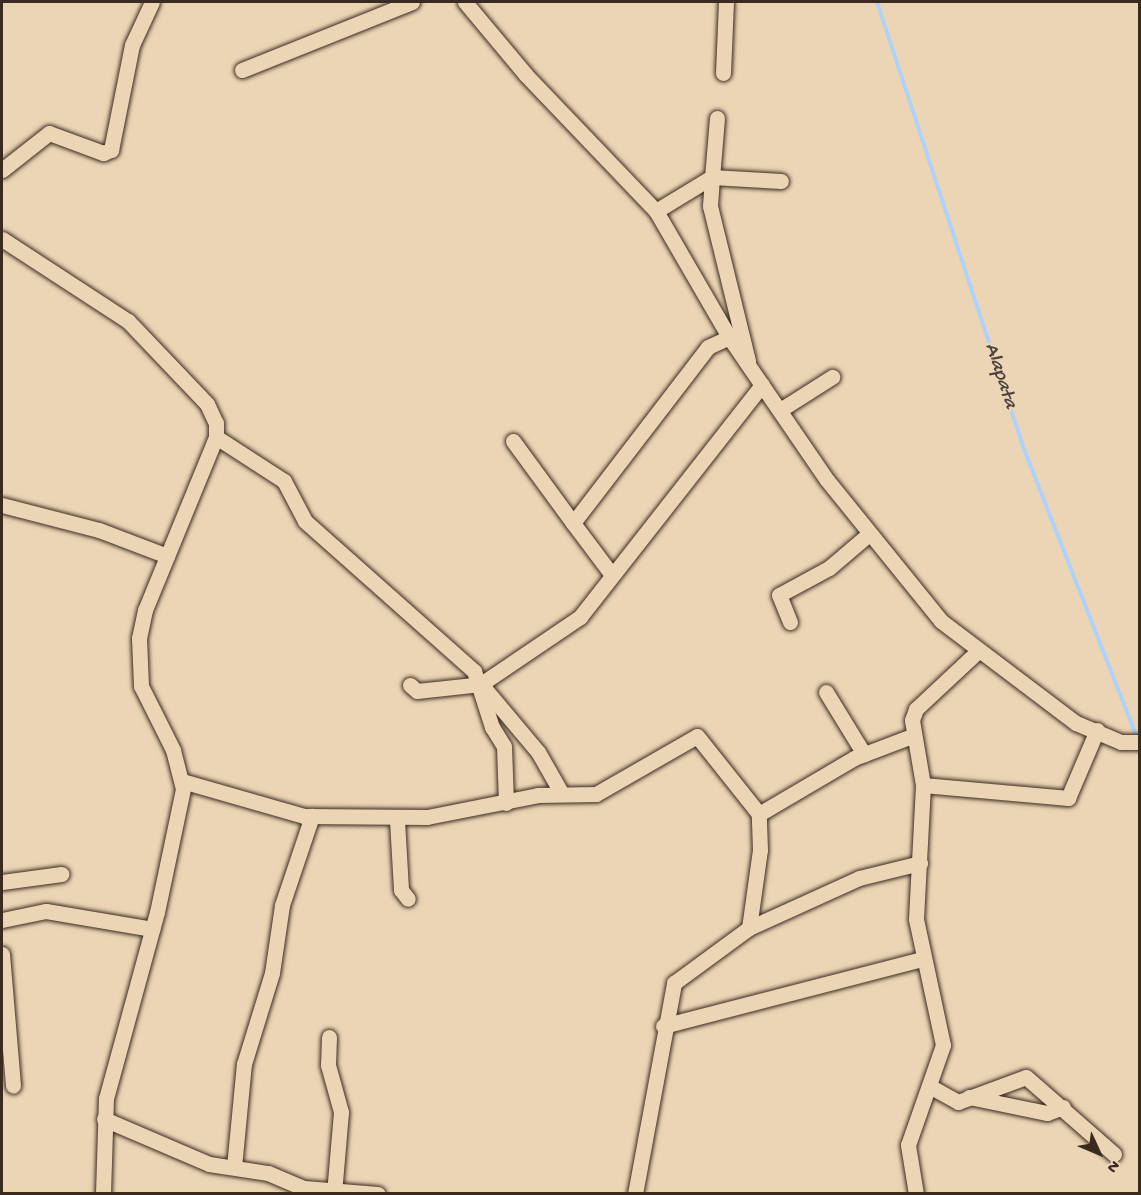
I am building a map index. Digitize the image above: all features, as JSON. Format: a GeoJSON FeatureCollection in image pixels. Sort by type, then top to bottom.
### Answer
{"type":"FeatureCollection","features":[{"type":"Feature","properties":{"kind":"street"},"geometry":{"type":"LineString","coordinates":[[2,170],[49,133],[103,153],[111,150],[132,45],[152,2]]}},
{"type":"Feature","properties":{"kind":"street"},"geometry":{"type":"LineString","coordinates":[[242,70],[412,2]]}},
{"type":"Feature","properties":{"kind":"street"},"geometry":{"type":"LineString","coordinates":[[465,2],[526,75],[657,211],[729,337],[748,365],[869,534],[941,621],[977,652],[1076,723],[1121,742],[1140,742]]}},
{"type":"Feature","properties":{"kind":"street"},"geometry":{"type":"LineString","coordinates":[[723,73],[726,2]]}},
{"type":"Feature","properties":{"kind":"street"},"geometry":{"type":"LineString","coordinates":[[717,118],[712,177],[712,218],[748,365]]}},
{"type":"Feature","properties":{"kind":"street"},"geometry":{"type":"LineString","coordinates":[[657,211],[712,177],[781,181]]}},
{"type":"Feature","properties":{"kind":"street"},"geometry":{"type":"LineString","coordinates":[[2,239],[128,321],[207,404],[216,437],[145,610],[137,665],[141,686],[173,750],[182,781],[152,929],[104,1119],[103,1194]]}},
{"type":"Feature","properties":{"kind":"street"},"geometry":{"type":"LineString","coordinates":[[573,523],[708,347],[729,337]]}},
{"type":"Feature","properties":{"kind":"street"},"geometry":{"type":"LineString","coordinates":[[780,410],[832,377]]}},
{"type":"Feature","properties":{"kind":"street"},"geometry":{"type":"LineString","coordinates":[[410,685],[417,691],[481,684],[580,617],[762,385]]}},
{"type":"Feature","properties":{"kind":"street"},"geometry":{"type":"LineString","coordinates":[[216,437],[284,481],[305,521],[466,662],[481,684],[538,752],[562,794]]}},
{"type":"Feature","properties":{"kind":"street"},"geometry":{"type":"LineString","coordinates":[[513,441],[612,575]]}},
{"type":"Feature","properties":{"kind":"street"},"geometry":{"type":"LineString","coordinates":[[2,506],[99,530],[167,556]]}},
{"type":"Feature","properties":{"kind":"street"},"geometry":{"type":"LineString","coordinates":[[790,622],[779,595],[828,568],[869,534]]}},
{"type":"Feature","properties":{"kind":"street"},"geometry":{"type":"LineString","coordinates":[[916,1194],[908,1145],[931,1087],[943,1045],[922,959],[916,919],[923,785],[912,736],[916,709],[977,652]]}},
{"type":"Feature","properties":{"kind":"street"},"geometry":{"type":"LineString","coordinates":[[481,684],[488,717],[504,746],[506,803]]}},
{"type":"Feature","properties":{"kind":"street"},"geometry":{"type":"LineString","coordinates":[[826,692],[864,754]]}},
{"type":"Feature","properties":{"kind":"street"},"geometry":{"type":"LineString","coordinates":[[923,785],[1068,798],[1097,730]]}},
{"type":"Feature","properties":{"kind":"street"},"geometry":{"type":"LineString","coordinates":[[182,781],[312,816],[397,819],[562,794],[596,794],[697,736],[759,814],[759,859],[749,928]]}},
{"type":"Feature","properties":{"kind":"street"},"geometry":{"type":"LineString","coordinates":[[759,814],[864,754],[912,736]]}},
{"type":"Feature","properties":{"kind":"street"},"geometry":{"type":"LineString","coordinates":[[234,1167],[244,1064],[272,973],[282,905],[312,816]]}},
{"type":"Feature","properties":{"kind":"street"},"geometry":{"type":"LineString","coordinates":[[397,819],[401,890],[408,899]]}},
{"type":"Feature","properties":{"kind":"street"},"geometry":{"type":"LineString","coordinates":[[635,1194],[663,1026],[674,982],[749,928],[859,878],[920,863]]}},
{"type":"Feature","properties":{"kind":"street"},"geometry":{"type":"LineString","coordinates":[[2,882],[61,874]]}},
{"type":"Feature","properties":{"kind":"street"},"geometry":{"type":"LineString","coordinates":[[2,920],[46,911],[152,929]]}},
{"type":"Feature","properties":{"kind":"street"},"geometry":{"type":"LineString","coordinates":[[2,954],[13,1086]]}},
{"type":"Feature","properties":{"kind":"street"},"geometry":{"type":"LineString","coordinates":[[663,1026],[922,959]]}},
{"type":"Feature","properties":{"kind":"street"},"geometry":{"type":"LineString","coordinates":[[329,1037],[328,1065],[341,1112],[334,1192]]}},
{"type":"Feature","properties":{"kind":"street"},"geometry":{"type":"LineString","coordinates":[[931,1087],[950,1101],[969,1097],[1026,1077],[1114,1154]]}},
{"type":"Feature","properties":{"kind":"street"},"geometry":{"type":"LineString","coordinates":[[969,1097],[1047,1113],[1063,1107]]}},
{"type":"Feature","properties":{"kind":"street"},"geometry":{"type":"LineString","coordinates":[[104,1119],[209,1164],[234,1167],[334,1192],[378,1194]]}},
{"type":"Feature","properties":{"kind":"waterway","name":"Alapata"},"geometry":{"type":"LineString","coordinates":[[877,2],[1022,444],[1137,738]]}}]}
